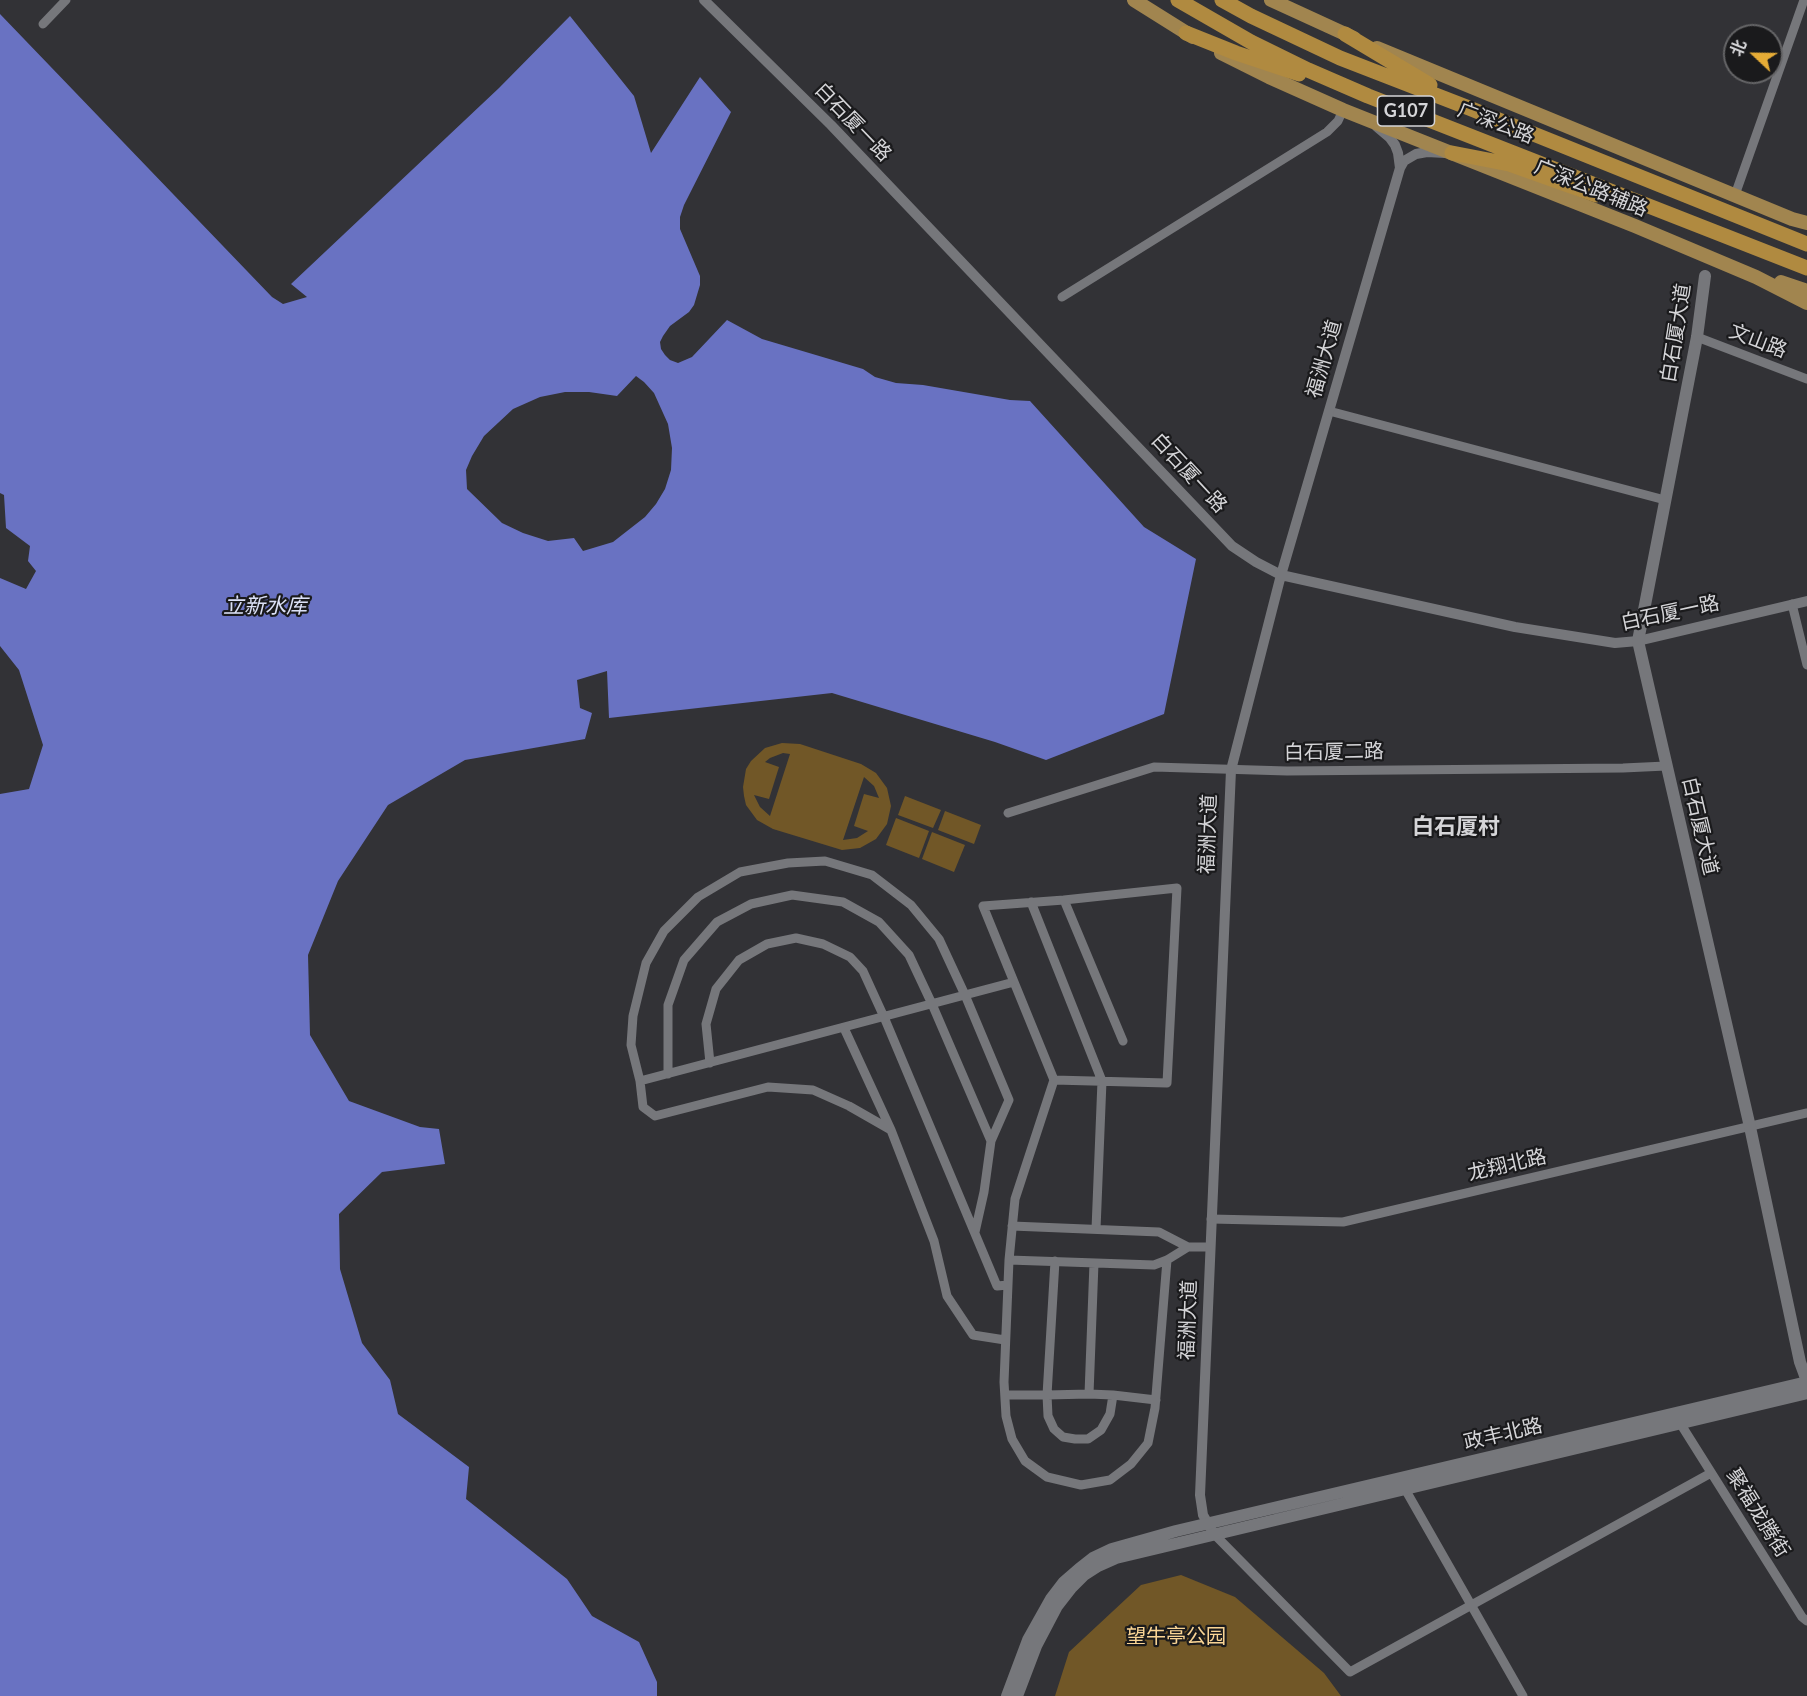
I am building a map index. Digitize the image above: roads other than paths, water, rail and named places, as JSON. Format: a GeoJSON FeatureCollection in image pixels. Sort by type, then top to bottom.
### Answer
{"type":"FeatureCollection","features":[{"type":"Feature","properties":{"kind":"highway","name":"广深公路"},"geometry":{"type":"LineString","coordinates":[[1178,0],[1251,42],[1368,96],[1807,268]]}},
{"type":"Feature","properties":{"kind":"highway","name":"广深公路"},"geometry":{"type":"LineString","coordinates":[[1222,0],[1340,58],[1807,244]]}},
{"type":"Feature","properties":{"kind":"highway"},"geometry":{"type":"LineString","coordinates":[[1186,33],[1260,62],[1368,96]]}},
{"type":"Feature","properties":{"kind":"highway"},"geometry":{"type":"LineString","coordinates":[[1345,34],[1469,108]]}},
{"type":"Feature","properties":{"kind":"highway"},"geometry":{"type":"LineString","coordinates":[[1452,153],[1498,161],[1597,195],[1644,203]]}},
{"type":"Feature","properties":{"kind":"main road","name":"广深公路辅路"},"geometry":{"type":"LineString","coordinates":[[1134,0],[1186,33],[1269,77],[1365,119],[1635,226],[1756,277],[1807,303]]}},
{"type":"Feature","properties":{"kind":"main road"},"geometry":{"type":"LineString","coordinates":[[1271,0],[1345,34],[1807,224]]}},
{"type":"Feature","properties":{"kind":"main road","name":"白石厦大道"},"geometry":{"type":"LineString","coordinates":[[1705,276],[1697,338],[1638,641],[1750,1127],[1800,1362],[1807,1381]]}},
{"type":"Feature","properties":{"kind":"main road"},"geometry":{"type":"LineString","coordinates":[[1756,277],[1807,291]]}},
{"type":"Feature","properties":{"kind":"main road"},"geometry":{"type":"LineString","coordinates":[[1786,292],[1807,309]]}},
{"type":"Feature","properties":{"kind":"main road","name":"政丰北路"},"geometry":{"type":"LineString","coordinates":[[1211,1529],[1807,1381]]}},
{"type":"Feature","properties":{"kind":"main road","name":"政丰北路"},"geometry":{"type":"LineString","coordinates":[[1211,1529],[1405,1489],[1807,1393]]}},
{"type":"Feature","properties":{"kind":"main road"},"geometry":{"type":"LineString","coordinates":[[1007,1696],[1028,1640],[1039,1619],[1064,1582],[1079,1569],[1112,1549],[1131,1543],[1211,1529]]}},
{"type":"Feature","properties":{"kind":"main road"},"geometry":{"type":"LineString","coordinates":[[1017,1696],[1046,1626],[1057,1606],[1084,1575],[1116,1558],[1211,1529]]}},
{"type":"Feature","properties":{"kind":"street"},"geometry":{"type":"LineString","coordinates":[[43,24],[66,0]]}},
{"type":"Feature","properties":{"kind":"street","name":"白石厦一路"},"geometry":{"type":"LineString","coordinates":[[704,0],[831,124],[1232,546],[1256,562],[1281,575],[1515,627],[1615,643],[1638,641],[1807,601]]}},
{"type":"Feature","properties":{"kind":"street"},"geometry":{"type":"LineString","coordinates":[[1735,195],[1804,0]]}},
{"type":"Feature","properties":{"kind":"street"},"geometry":{"type":"LineString","coordinates":[[1062,297],[1327,132],[1338,121],[1343,110]]}},
{"type":"Feature","properties":{"kind":"street"},"geometry":{"type":"LineString","coordinates":[[1365,119],[1384,131],[1390,138],[1398,153],[1400,168]]}},
{"type":"Feature","properties":{"kind":"street"},"geometry":{"type":"LineString","coordinates":[[1400,168],[1404,161],[1416,154],[1452,153]]}},
{"type":"Feature","properties":{"kind":"street","name":"福洲大道"},"geometry":{"type":"LineString","coordinates":[[1211,1529],[1203,1515],[1200,1495],[1231,770],[1281,575],[1400,168]]}},
{"type":"Feature","properties":{"kind":"street","name":"文山路"},"geometry":{"type":"LineString","coordinates":[[1697,338],[1807,379]]}},
{"type":"Feature","properties":{"kind":"street"},"geometry":{"type":"LineString","coordinates":[[1329,411],[1665,500]]}},
{"type":"Feature","properties":{"kind":"street"},"geometry":{"type":"LineString","coordinates":[[1792,604],[1807,666]]}},
{"type":"Feature","properties":{"kind":"street","name":"白石厦二路"},"geometry":{"type":"LineString","coordinates":[[1008,813],[1154,767],[1231,770],[1666,766]]}},
{"type":"Feature","properties":{"kind":"street"},"geometry":{"type":"LineString","coordinates":[[891,1130],[849,1106],[813,1090],[768,1087],[655,1116],[643,1107],[640,1081],[631,1045],[633,1016],[646,963],[664,931],[698,897],[740,872],[788,863],[825,861],[872,875],[911,905],[939,939],[1009,1100],[991,1141],[984,1192],[975,1232]]}},
{"type":"Feature","properties":{"kind":"street"},"geometry":{"type":"LineString","coordinates":[[1054,1080],[1167,1083],[1178,888],[983,906],[1054,1080],[1015,1199],[1005,1340],[1006,1416],[1011,1439],[1025,1461],[1047,1477],[1082,1485],[1110,1480],[1131,1464],[1148,1443],[1156,1400],[1167,1260]]}},
{"type":"Feature","properties":{"kind":"street"},"geometry":{"type":"LineString","coordinates":[[668,1074],[669,1005],[684,960],[717,922],[751,904],[792,896],[843,902],[879,922],[909,955],[991,1141]]}},
{"type":"Feature","properties":{"kind":"street"},"geometry":{"type":"LineString","coordinates":[[1064,900],[1123,1041]]}},
{"type":"Feature","properties":{"kind":"street"},"geometry":{"type":"LineString","coordinates":[[1031,902],[1102,1081],[1096,1229]]}},
{"type":"Feature","properties":{"kind":"street"},"geometry":{"type":"LineString","coordinates":[[710,1063],[705,1024],[716,989],[739,960],[767,944],[796,938],[823,944],[850,957],[863,971],[884,1017],[997,1286],[1008,1285]]}},
{"type":"Feature","properties":{"kind":"street"},"geometry":{"type":"LineString","coordinates":[[640,1081],[1014,982]]}},
{"type":"Feature","properties":{"kind":"street"},"geometry":{"type":"LineString","coordinates":[[844,1028],[891,1130],[934,1241],[947,1296],[973,1335],[1005,1340]]}},
{"type":"Feature","properties":{"kind":"street","name":"龙翔北路"},"geometry":{"type":"LineString","coordinates":[[1211,1219],[1343,1222],[1807,1113]]}},
{"type":"Feature","properties":{"kind":"street"},"geometry":{"type":"LineString","coordinates":[[1012,1226],[1159,1232],[1188,1246],[1210,1247]]}},
{"type":"Feature","properties":{"kind":"street"},"geometry":{"type":"LineString","coordinates":[[1009,1260],[1154,1265],[1167,1260],[1188,1246]]}},
{"type":"Feature","properties":{"kind":"street"},"geometry":{"type":"LineString","coordinates":[[1055,1261],[1047,1395],[1048,1416],[1054,1429],[1063,1437],[1088,1439],[1101,1430],[1110,1414],[1113,1395]]}},
{"type":"Feature","properties":{"kind":"street"},"geometry":{"type":"LineString","coordinates":[[1089,1394],[1094,1263]]}},
{"type":"Feature","properties":{"kind":"street"},"geometry":{"type":"LineString","coordinates":[[1005,1395],[1089,1394],[1156,1400]]}},
{"type":"Feature","properties":{"kind":"street","name":"聚福龙腾街"},"geometry":{"type":"LineString","coordinates":[[1680,1424],[1802,1617],[1807,1621]]}},
{"type":"Feature","properties":{"kind":"street"},"geometry":{"type":"LineString","coordinates":[[1211,1529],[1350,1672],[1711,1473]]}},
{"type":"Feature","properties":{"kind":"street"},"geometry":{"type":"LineString","coordinates":[[1405,1489],[1523,1696]]}},
{"type":"Feature","properties":{"kind":"water","name":"立新水库"},"geometry":{"type":"Polygon","coordinates":[[[0,14],[272,297],[283,304],[307,297],[291,284],[499,88],[570,16],[634,96],[651,153],[700,77],[731,112],[680,217],[680,229],[700,276],[700,285],[694,305],[689,312],[670,326],[660,342],[661,349],[670,360],[678,363],[692,357],[727,320],[762,339],[863,369],[875,377],[896,383],[1030,401],[1144,527],[1196,559],[1164,714],[1046,760],[995,742],[832,693],[609,718],[607,671],[577,680],[580,708],[592,713],[585,739],[465,760],[388,805],[338,881],[308,955],[310,1035],[349,1101],[420,1127],[439,1129],[445,1164],[382,1172],[339,1214],[340,1269],[362,1343],[390,1380],[398,1414],[469,1467],[466,1499],[567,1579],[592,1616],[639,1642],[657,1682],[657,1696],[0,1696],[0,794],[29,789],[43,745],[19,670],[0,646],[0,578],[26,589],[36,571],[28,561],[30,546],[6,528],[4,495],[0,493],[0,14]],[[636,376],[617,396],[589,392],[565,392],[540,397],[513,409],[484,436],[472,456],[466,470],[467,489],[502,523],[523,533],[548,541],[574,538],[583,551],[613,542],[645,517],[656,504],[665,489],[671,470],[672,448],[668,424],[654,393],[636,376]]]}},
{"type":"Feature","properties":{"kind":"district","name":"白石厦村"},"geometry":{"type":"Point","coordinates":[1456,827]}},
{"type":"Feature","properties":{"kind":"park label","name":"望牛亭公园"},"geometry":{"type":"Point","coordinates":[1176,1637]}}]}
